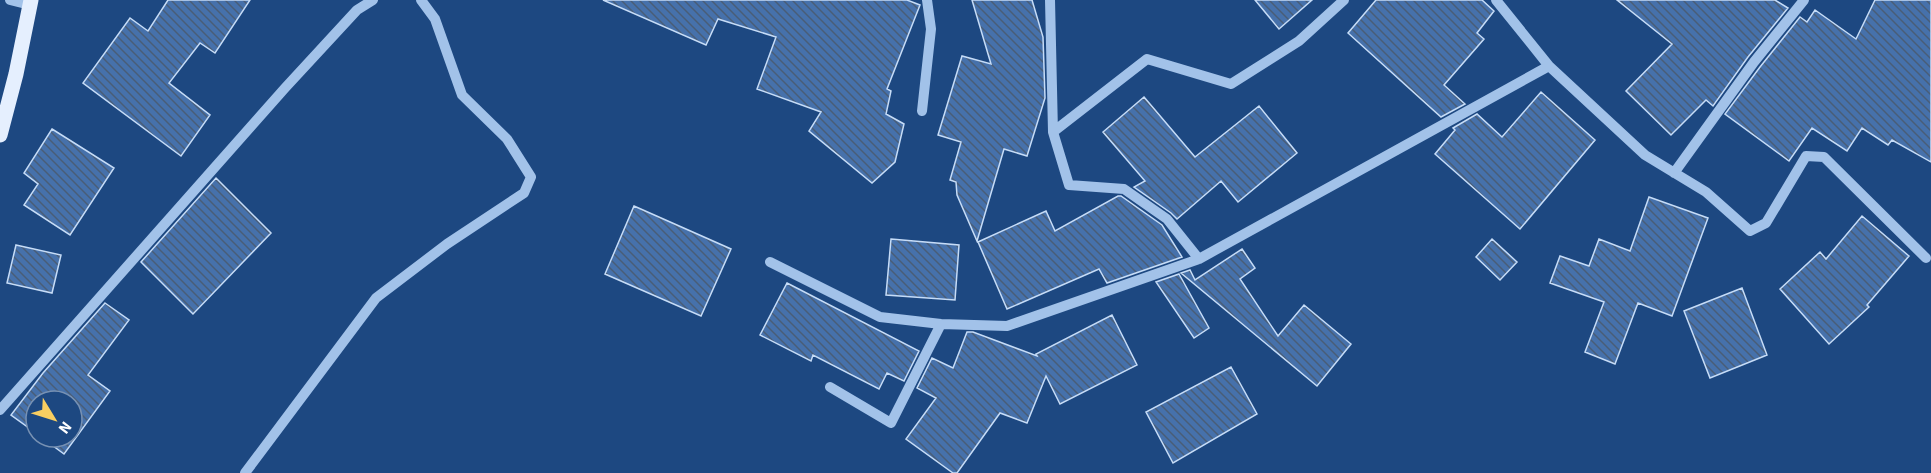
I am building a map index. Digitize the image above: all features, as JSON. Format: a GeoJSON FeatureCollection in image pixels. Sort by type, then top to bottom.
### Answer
{"type":"FeatureCollection","features":[{"type":"Feature","properties":{"kind":"main road"},"geometry":{"type":"LineString","coordinates":[[0,135],[31,2]]}},
{"type":"Feature","properties":{"kind":"street"},"geometry":{"type":"LineString","coordinates":[[10,0],[31,2]]}},
{"type":"Feature","properties":{"kind":"street"},"geometry":{"type":"LineString","coordinates":[[0,410],[285,88],[357,10],[373,0]]}},
{"type":"Feature","properties":{"kind":"street"},"geometry":{"type":"LineString","coordinates":[[245,473],[376,298],[447,244],[524,193],[531,177],[507,139],[462,95],[435,19],[421,0]]}},
{"type":"Feature","properties":{"kind":"street"},"geometry":{"type":"LineString","coordinates":[[922,111],[931,29],[927,0]]}},
{"type":"Feature","properties":{"kind":"street"},"geometry":{"type":"LineString","coordinates":[[1050,0],[1053,132],[1069,184],[1124,189],[1167,219],[1199,258]]}},
{"type":"Feature","properties":{"kind":"street"},"geometry":{"type":"LineString","coordinates":[[1053,132],[1147,59],[1231,84],[1299,41],[1344,0]]}},
{"type":"Feature","properties":{"kind":"street"},"geometry":{"type":"LineString","coordinates":[[1496,0],[1549,66],[1645,155],[1706,192],[1750,231],[1766,223],[1806,156],[1824,157],[1926,258]]}},
{"type":"Feature","properties":{"kind":"street"},"geometry":{"type":"LineString","coordinates":[[1674,172],[1754,62],[1804,0]]}},
{"type":"Feature","properties":{"kind":"street"},"geometry":{"type":"LineString","coordinates":[[770,261],[880,317],[941,324],[1007,326],[1199,258],[1549,66]]}},
{"type":"Feature","properties":{"kind":"street"},"geometry":{"type":"LineString","coordinates":[[830,387],[891,423],[941,324]]}},
{"type":"Feature","properties":{"kind":"building"},"geometry":{"type":"Polygon","coordinates":[[[168,0],[250,0],[215,53],[200,43],[169,83],[210,115],[181,156],[83,83],[130,18],[148,31],[168,0]]]}},
{"type":"Feature","properties":{"kind":"building"},"geometry":{"type":"Polygon","coordinates":[[[603,0],[907,0],[920,5],[887,89],[891,91],[886,114],[904,124],[895,162],[872,183],[809,131],[821,112],[757,89],[776,37],[718,19],[706,45],[603,0]]]}},
{"type":"Feature","properties":{"kind":"building"},"geometry":{"type":"Polygon","coordinates":[[[972,0],[1032,0],[1043,37],[1045,98],[1027,156],[1004,149],[977,241],[957,195],[956,182],[950,180],[961,142],[938,135],[962,56],[991,64],[972,0]]]}},
{"type":"Feature","properties":{"kind":"building"},"geometry":{"type":"Polygon","coordinates":[[[1255,0],[1312,0],[1279,29],[1255,0]]]}},
{"type":"Feature","properties":{"kind":"building"},"geometry":{"type":"Polygon","coordinates":[[[1376,0],[1482,0],[1494,11],[1477,33],[1484,39],[1444,85],[1465,104],[1441,117],[1348,33],[1376,0]]]}},
{"type":"Feature","properties":{"kind":"building"},"geometry":{"type":"Polygon","coordinates":[[[1617,0],[1775,0],[1788,8],[1748,57],[1713,106],[1706,100],[1671,135],[1626,91],[1672,44],[1617,0]]]}},
{"type":"Feature","properties":{"kind":"building"},"geometry":{"type":"Polygon","coordinates":[[[1875,0],[1931,0],[1931,162],[1892,140],[1888,145],[1862,128],[1847,151],[1812,128],[1789,161],[1725,114],[1800,17],[1807,22],[1815,10],[1856,39],[1875,0]]]}},
{"type":"Feature","properties":{"kind":"building"},"geometry":{"type":"Polygon","coordinates":[[[1541,92],[1595,140],[1520,229],[1435,154],[1455,130],[1453,128],[1477,114],[1502,137],[1541,92]]]}},
{"type":"Feature","properties":{"kind":"building"},"geometry":{"type":"Polygon","coordinates":[[[1144,97],[1195,157],[1259,106],[1297,153],[1238,202],[1221,181],[1177,219],[1134,187],[1145,181],[1103,132],[1144,97]]]}},
{"type":"Feature","properties":{"kind":"building"},"geometry":{"type":"Polygon","coordinates":[[[52,129],[114,168],[70,235],[24,205],[38,184],[24,173],[52,129]]]}},
{"type":"Feature","properties":{"kind":"building"},"geometry":{"type":"Polygon","coordinates":[[[216,178],[271,233],[193,314],[141,262],[216,178]]]}},
{"type":"Feature","properties":{"kind":"building"},"geometry":{"type":"Polygon","coordinates":[[[1118,196],[1162,225],[1182,257],[1107,283],[1099,269],[1007,309],[978,242],[1046,211],[1055,231],[1118,196]]]}},
{"type":"Feature","properties":{"kind":"building"},"geometry":{"type":"Polygon","coordinates":[[[1649,197],[1708,218],[1672,316],[1638,303],[1615,364],[1585,352],[1604,302],[1550,283],[1560,256],[1589,266],[1599,239],[1630,251],[1649,197]]]}},
{"type":"Feature","properties":{"kind":"building"},"geometry":{"type":"Polygon","coordinates":[[[634,206],[731,249],[701,316],[605,274],[634,206]]]}},
{"type":"Feature","properties":{"kind":"building"},"geometry":{"type":"Polygon","coordinates":[[[1862,216],[1909,256],[1867,305],[1869,307],[1829,344],[1780,289],[1820,252],[1826,259],[1862,216]]]}},
{"type":"Feature","properties":{"kind":"building"},"geometry":{"type":"Polygon","coordinates":[[[891,239],[959,245],[955,300],[886,295],[891,239]]]}},
{"type":"Feature","properties":{"kind":"building"},"geometry":{"type":"Polygon","coordinates":[[[1492,239],[1517,262],[1500,280],[1476,257],[1492,239]]]}},
{"type":"Feature","properties":{"kind":"building"},"geometry":{"type":"Polygon","coordinates":[[[16,245],[61,255],[52,293],[7,283],[16,245]]]}},
{"type":"Feature","properties":{"kind":"building"},"geometry":{"type":"Polygon","coordinates":[[[1242,249],[1255,268],[1240,279],[1278,336],[1304,305],[1351,344],[1317,386],[1181,273],[1190,270],[1195,280],[1242,249]]]}},
{"type":"Feature","properties":{"kind":"building"},"geometry":{"type":"Polygon","coordinates":[[[1179,274],[1209,328],[1194,338],[1156,282],[1179,274]]]}},
{"type":"Feature","properties":{"kind":"building"},"geometry":{"type":"Polygon","coordinates":[[[787,283],[919,351],[904,381],[887,373],[879,389],[813,355],[811,361],[760,335],[787,283]]]}},
{"type":"Feature","properties":{"kind":"building"},"geometry":{"type":"Polygon","coordinates":[[[1742,288],[1767,355],[1710,378],[1684,311],[1742,288]]]}},
{"type":"Feature","properties":{"kind":"building"},"geometry":{"type":"Polygon","coordinates":[[[105,303],[129,320],[88,375],[110,391],[84,427],[84,389],[31,389],[105,303]]]}},
{"type":"Feature","properties":{"kind":"building"},"geometry":{"type":"Polygon","coordinates":[[[1112,315],[1137,365],[1060,404],[1046,376],[1027,423],[1000,413],[957,473],[953,473],[906,439],[936,398],[917,388],[932,358],[953,368],[967,332],[973,332],[1037,356],[1036,354],[1112,315]]]}},
{"type":"Feature","properties":{"kind":"building"},"geometry":{"type":"Polygon","coordinates":[[[1231,367],[1257,414],[1173,463],[1146,412],[1231,367]]]}},
{"type":"Feature","properties":{"kind":"building"},"geometry":{"type":"Polygon","coordinates":[[[24,398],[24,424],[11,415],[24,398]]]}},
{"type":"Feature","properties":{"kind":"building"},"geometry":{"type":"Polygon","coordinates":[[[57,449],[68,449],[64,454],[57,449]]]}}]}
